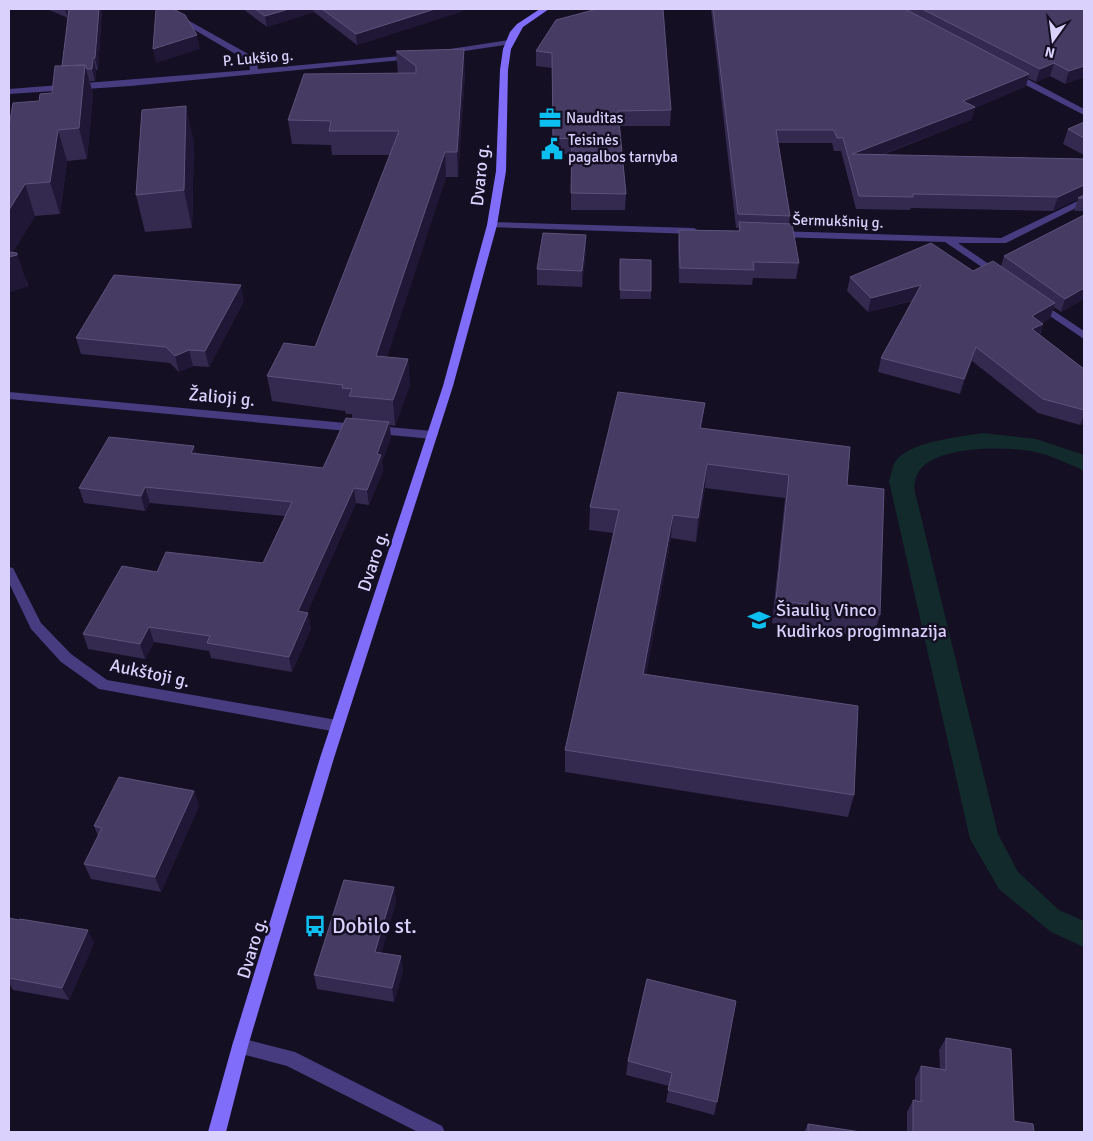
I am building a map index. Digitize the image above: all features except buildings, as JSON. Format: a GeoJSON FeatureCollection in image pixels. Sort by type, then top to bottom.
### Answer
{"type":"FeatureCollection","features":[{"type":"Feature","properties":{"kind":"main road","name":"Dvaro g."},"geometry":{"type":"LineString","coordinates":[[217,1132],[240,1046],[338,726],[448,386],[492,225],[501,171],[504,56],[508,42],[524,20],[545,9]]}},
{"type":"Feature","properties":{"kind":"street"},"geometry":{"type":"LineString","coordinates":[[162,9],[247,57],[252,63],[254,72]]}},
{"type":"Feature","properties":{"kind":"street"},"geometry":{"type":"LineString","coordinates":[[436,53],[508,42]]}},
{"type":"Feature","properties":{"kind":"street","name":"P. Lukšio g."},"geometry":{"type":"LineString","coordinates":[[9,92],[254,72],[418,56]]}},
{"type":"Feature","properties":{"kind":"street"},"geometry":{"type":"LineString","coordinates":[[1007,71],[1084,112]]}},
{"type":"Feature","properties":{"kind":"street","name":"Šermukšnių g."},"geometry":{"type":"LineString","coordinates":[[771,234],[1003,241],[1084,201]]}},
{"type":"Feature","properties":{"kind":"street"},"geometry":{"type":"LineString","coordinates":[[492,225],[702,232]]}},
{"type":"Feature","properties":{"kind":"street"},"geometry":{"type":"LineString","coordinates":[[948,240],[1004,279]]}},
{"type":"Feature","properties":{"kind":"street"},"geometry":{"type":"LineString","coordinates":[[1028,296],[1084,336]]}},
{"type":"Feature","properties":{"kind":"street","name":"Žalioji g."},"geometry":{"type":"LineString","coordinates":[[9,395],[432,435]]}},
{"type":"Feature","properties":{"kind":"street","name":"Aukštoji g."},"geometry":{"type":"LineString","coordinates":[[9,571],[36,626],[66,658],[104,685],[338,726]]}},
{"type":"Feature","properties":{"kind":"street"},"geometry":{"type":"LineString","coordinates":[[240,1046],[289,1058],[436,1132]]}},
{"type":"Feature","properties":{"kind":"green space"},"geometry":{"type":"Polygon","coordinates":[[[983,433],[1036,439],[1084,455],[1084,472],[1079,468],[1041,453],[1023,450],[990,449],[954,452],[926,464],[917,475],[914,488],[998,834],[1018,872],[1059,910],[1084,921],[1084,947],[1051,932],[999,889],[970,839],[889,481],[895,462],[911,449],[949,438],[983,433]]]}},
{"type":"Feature","properties":{"kind":"place","name":"Nauditas"},"geometry":{"type":"Point","coordinates":[550,118]}},
{"type":"Feature","properties":{"kind":"place","name":"Teisinės pagalbos tarnyba"},"geometry":{"type":"Point","coordinates":[552,149]}},
{"type":"Feature","properties":{"kind":"place","name":"Šiaulių Vinco Kudirkos progimnazija"},"geometry":{"type":"Point","coordinates":[759,620]}},
{"type":"Feature","properties":{"kind":"place","name":"Dobilo st."},"geometry":{"type":"Point","coordinates":[315,926]}}]}
